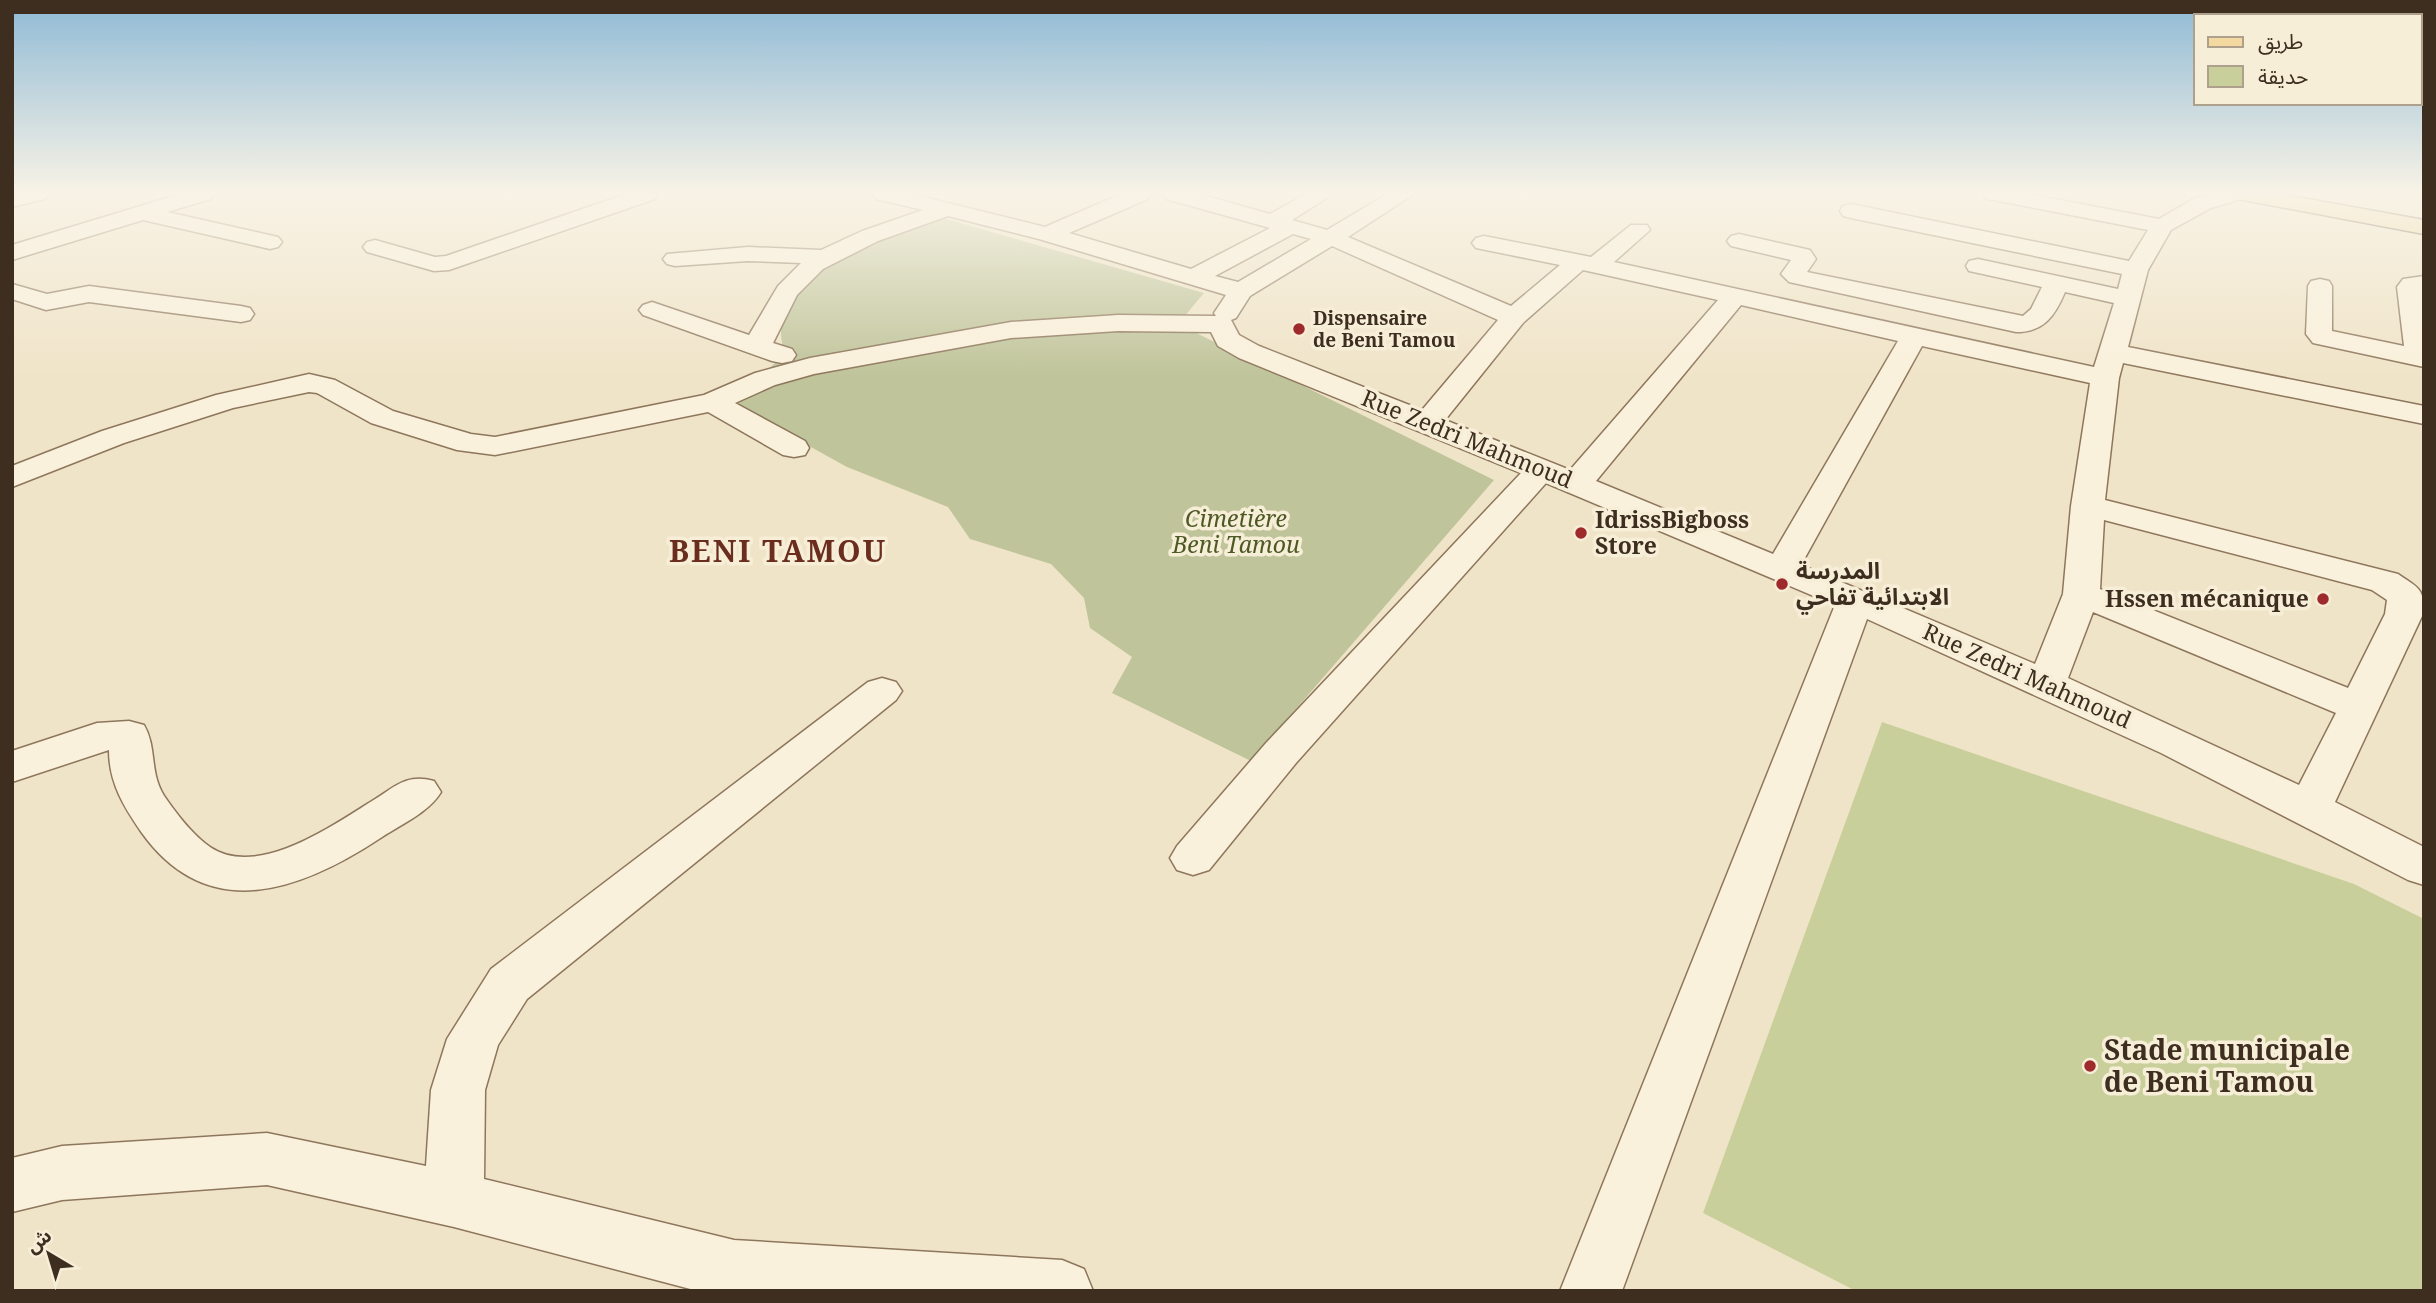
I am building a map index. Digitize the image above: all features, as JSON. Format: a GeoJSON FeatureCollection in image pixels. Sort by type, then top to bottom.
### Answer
{"type":"FeatureCollection","features":[{"type":"Feature","properties":{"kind":"street"},"geometry":{"type":"LineString","coordinates":[[402,255],[434,264],[449,263],[473,255]]}},
{"type":"Feature","properties":{"kind":"street"},"geometry":{"type":"LineString","coordinates":[[675,259],[736,255]]}},
{"type":"Feature","properties":{"kind":"street"},"geometry":{"type":"LineString","coordinates":[[769,255],[825,257]]}},
{"type":"Feature","properties":{"kind":"street"},"geometry":{"type":"LineString","coordinates":[[758,345],[775,309],[791,287],[800,276],[830,255]]}},
{"type":"Feature","properties":{"kind":"street"},"geometry":{"type":"LineString","coordinates":[[1118,255],[1241,291]]}},
{"type":"Feature","properties":{"kind":"street"},"geometry":{"type":"LineString","coordinates":[[1194,277],[1231,255]]}},
{"type":"Feature","properties":{"kind":"street"},"geometry":{"type":"LineString","coordinates":[[12,477],[126,433],[226,401],[309,383],[325,386],[382,417],[468,443],[495,446],[712,401],[765,379],[810,366],[1011,330],[1118,323],[1221,324],[1241,291],[1303,255]]}},
{"type":"Feature","properties":{"kind":"street"},"geometry":{"type":"LineString","coordinates":[[1371,255],[1514,317]]}},
{"type":"Feature","properties":{"kind":"street"},"geometry":{"type":"LineString","coordinates":[[1545,255],[1913,338],[2109,365],[2424,415]]}},
{"type":"Feature","properties":{"kind":"street"},"geometry":{"type":"LineString","coordinates":[[1428,422],[1514,317],[1600,255]]}},
{"type":"Feature","properties":{"kind":"street"},"geometry":{"type":"LineString","coordinates":[[1801,255],[1804,259],[1793,274],[1798,277],[2030,326],[2037,322],[2056,284]]}},
{"type":"Feature","properties":{"kind":"street"},"geometry":{"type":"LineString","coordinates":[[2063,255],[2136,270]]}},
{"type":"Feature","properties":{"kind":"street"},"geometry":{"type":"LineString","coordinates":[[2047,682],[2081,594],[2088,506],[2109,365],[2126,298],[2136,270],[2145,255]]}},
{"type":"Feature","properties":{"kind":"street"},"geometry":{"type":"LineString","coordinates":[[1978,266],[2126,298]]}},
{"type":"Feature","properties":{"kind":"street"},"geometry":{"type":"LineString","coordinates":[[2319,286],[2319,334],[2322,337],[2421,358],[2409,287],[2412,284],[2424,283]]}},
{"type":"Feature","properties":{"kind":"street"},"geometry":{"type":"LineString","coordinates":[[12,291],[46,302],[89,294],[242,314]]}},
{"type":"Feature","properties":{"kind":"street"},"geometry":{"type":"LineString","coordinates":[[1576,484],[1734,297]]}},
{"type":"Feature","properties":{"kind":"street"},"geometry":{"type":"LineString","coordinates":[[652,310],[758,345],[810,366]]}},
{"type":"Feature","properties":{"kind":"street","name":"Rue Zedri Mahmoud"},"geometry":{"type":"LineString","coordinates":[[1221,324],[1228,340],[1249,352],[1428,422],[2047,682],[2310,807],[2424,868]]}},
{"type":"Feature","properties":{"kind":"street"},"geometry":{"type":"LineString","coordinates":[[1781,570],[1913,338]]}},
{"type":"Feature","properties":{"kind":"street"},"geometry":{"type":"LineString","coordinates":[[712,401],[794,448]]}},
{"type":"Feature","properties":{"kind":"street"},"geometry":{"type":"LineString","coordinates":[[1193,858],[1281,753],[1540,471]]}},
{"type":"Feature","properties":{"kind":"street"},"geometry":{"type":"LineString","coordinates":[[2088,506],[2385,582],[2406,596],[2404,614],[2310,807]]}},
{"type":"Feature","properties":{"kind":"street"},"geometry":{"type":"LineString","coordinates":[[2081,594],[2359,707]]}},
{"type":"Feature","properties":{"kind":"street"},"geometry":{"type":"LineString","coordinates":[[1591,1291],[1855,601]]}},
{"type":"Feature","properties":{"kind":"street"},"geometry":{"type":"LineString","coordinates":[[454,1199],[458,1090],[472,1040],[509,984],[882,691]]}},
{"type":"Feature","properties":{"kind":"street"},"geometry":{"type":"LineString","coordinates":[[12,767],[97,737],[129,735],[132,774],[141,798],[178,847],[215,871],[241,875],[273,873],[308,860],[419,792]]}},
{"type":"Feature","properties":{"kind":"street"},"geometry":{"type":"LineString","coordinates":[[12,1185],[62,1173],[267,1159],[454,1199],[734,1270],[1062,1291]]}},
{"type":"Feature","properties":{"kind":"green space","name":"Cimetière Beni Tamou"},"geometry":{"type":"Polygon","coordinates":[[[848,255],[1071,255],[1204,293],[1178,324],[1494,480],[1251,761],[1112,693],[1132,657],[1090,628],[1084,598],[1051,564],[970,539],[948,507],[847,467],[731,403],[785,354],[781,333],[786,310],[799,289],[848,255]]]}},
{"type":"Feature","properties":{"kind":"green space","name":"Stade municipale de Beni Tamou"},"geometry":{"type":"Polygon","coordinates":[[[1882,722],[2354,884],[2424,919],[2424,1291],[1856,1291],[1703,1213],[1882,722]]]}},
{"type":"Feature","properties":{"kind":"place","name":"Dispensaire de Beni Tamou"},"geometry":{"type":"Point","coordinates":[1299,329]}},
{"type":"Feature","properties":{"kind":"place","name":"IdrissBigboss Store"},"geometry":{"type":"Point","coordinates":[1581,533]}},
{"type":"Feature","properties":{"kind":"place","name":"المدرسة الابتدائية تفاحي"},"geometry":{"type":"Point","coordinates":[1782,584]}},
{"type":"Feature","properties":{"kind":"place","name":"Hssen mécanique"},"geometry":{"type":"Point","coordinates":[2323,599]}},
{"type":"Feature","properties":{"kind":"place","name":"Stade municipale de Beni Tamou"},"geometry":{"type":"Point","coordinates":[2090,1066]}},
{"type":"Feature","properties":{"kind":"district","name":"BENI TAMOU"},"geometry":{"type":"Point","coordinates":[778,552]}}]}
